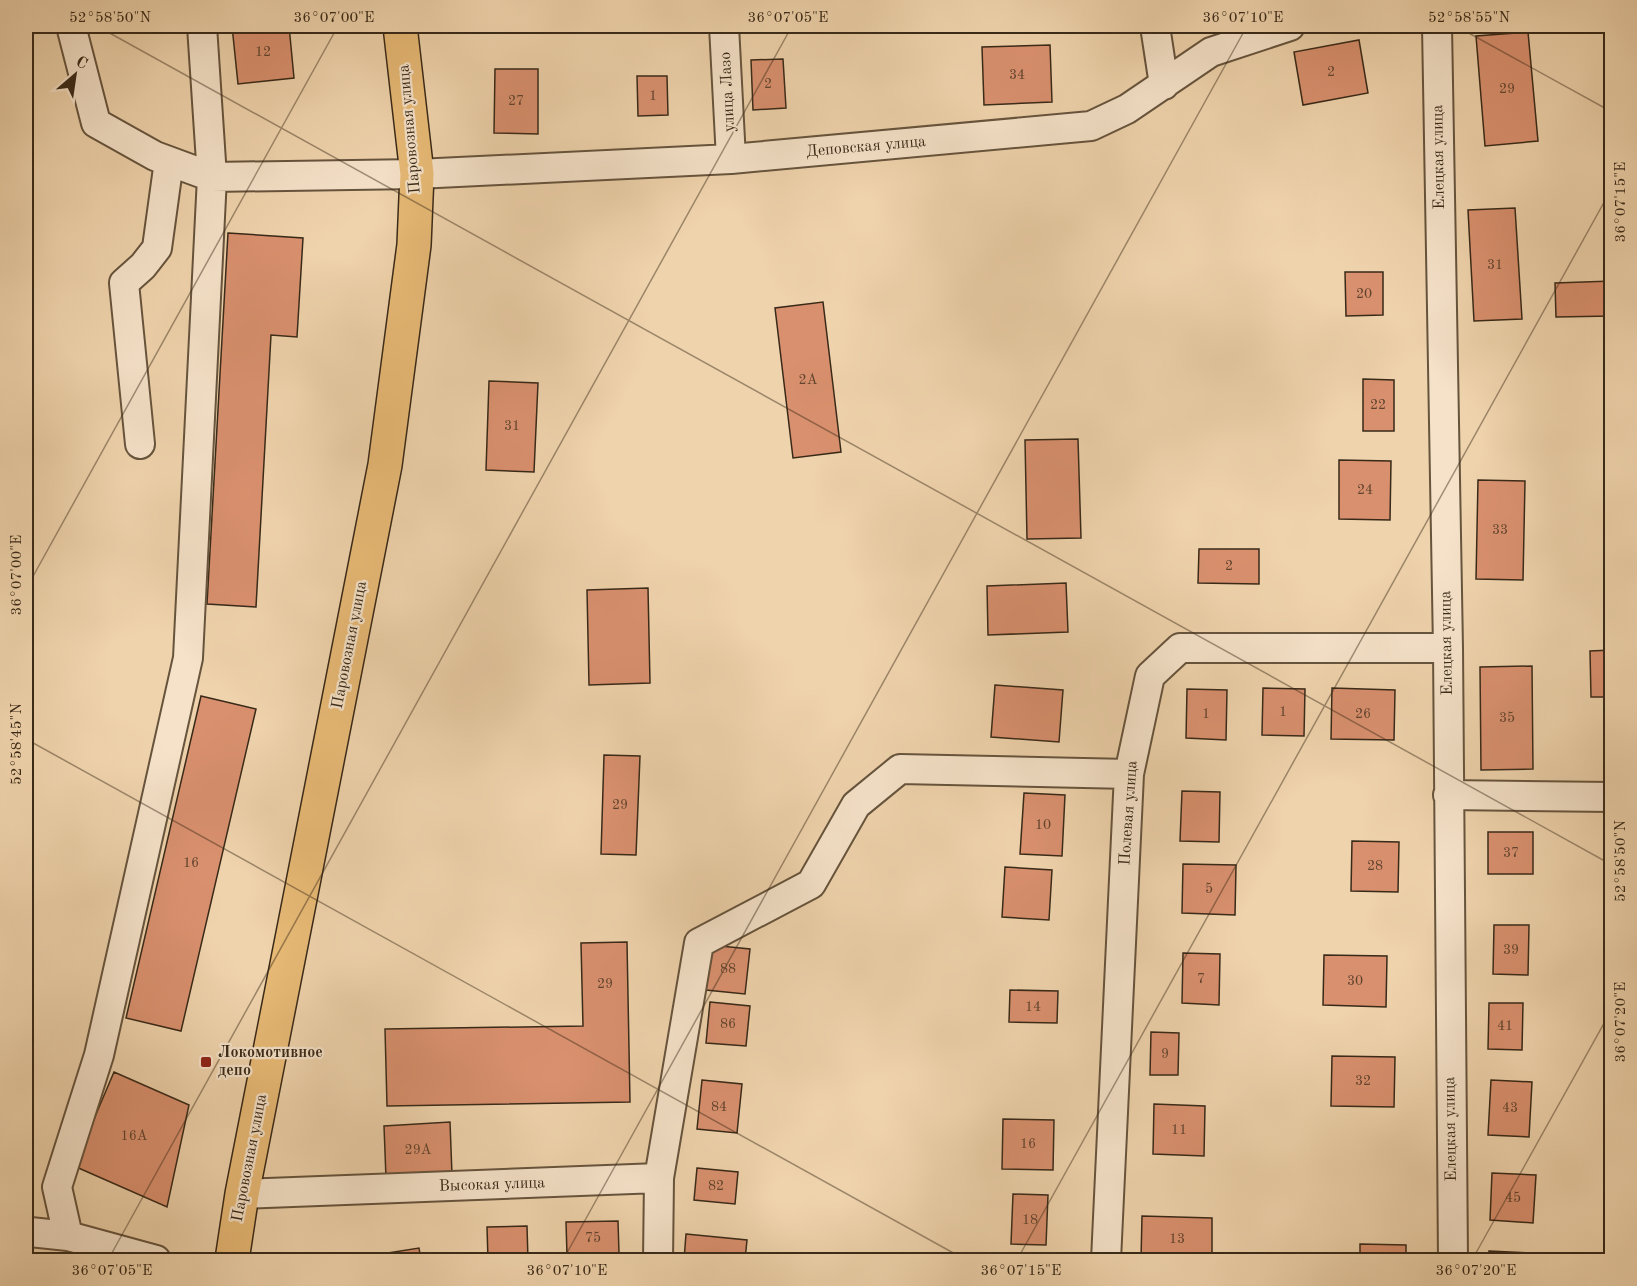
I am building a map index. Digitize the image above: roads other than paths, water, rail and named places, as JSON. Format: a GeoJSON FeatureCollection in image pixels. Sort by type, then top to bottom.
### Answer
{"type":"FeatureCollection","features":[{"type":"Feature","properties":{"kind":"main road","name":"Паровозная улица"},"geometry":{"type":"LineString","coordinates":[[232,1260],[242,1194],[385,465],[414,245],[417,174],[400,26]]}},
{"type":"Feature","properties":{"kind":"street"},"geometry":{"type":"LineString","coordinates":[[71,26],[96,123],[154,156],[212,177]]}},
{"type":"Feature","properties":{"kind":"street"},"geometry":{"type":"LineString","coordinates":[[68,1236],[57,1187],[99,1055],[188,658],[212,177],[202,26]]}},
{"type":"Feature","properties":{"kind":"street","name":"улица Лазо"},"geometry":{"type":"LineString","coordinates":[[724,26],[731,159]]}},
{"type":"Feature","properties":{"kind":"street"},"geometry":{"type":"LineString","coordinates":[[1155,26],[1164,85]]}},
{"type":"Feature","properties":{"kind":"street","name":"Деповская улица"},"geometry":{"type":"LineString","coordinates":[[212,177],[417,174],[731,159],[1091,126],[1127,109],[1211,52],[1290,26]]}},
{"type":"Feature","properties":{"kind":"street","name":"Елецкая улица"},"geometry":{"type":"LineString","coordinates":[[1437,26],[1448,648],[1453,1260]]}},
{"type":"Feature","properties":{"kind":"street"},"geometry":{"type":"LineString","coordinates":[[140,444],[124,282],[143,266],[158,248],[169,161]]}},
{"type":"Feature","properties":{"kind":"street","name":"Полевая улица"},"geometry":{"type":"LineString","coordinates":[[1106,1260],[1129,774],[1150,676],[1180,648],[1448,648]]}},
{"type":"Feature","properties":{"kind":"street"},"geometry":{"type":"LineString","coordinates":[[658,1260],[659,1178],[699,943],[811,884],[856,805],[900,769],[1129,774]]}},
{"type":"Feature","properties":{"kind":"street"},"geometry":{"type":"LineString","coordinates":[[1448,795],[1611,797]]}},
{"type":"Feature","properties":{"kind":"street","name":"Высокая улица"},"geometry":{"type":"LineString","coordinates":[[242,1194],[659,1178]]}},
{"type":"Feature","properties":{"kind":"street"},"geometry":{"type":"LineString","coordinates":[[26,1234],[30,1232],[68,1236],[156,1260]]}},
{"type":"Feature","properties":{"kind":"place","name":"Локомотивное депо"},"geometry":{"type":"Point","coordinates":[206,1062]}}]}
